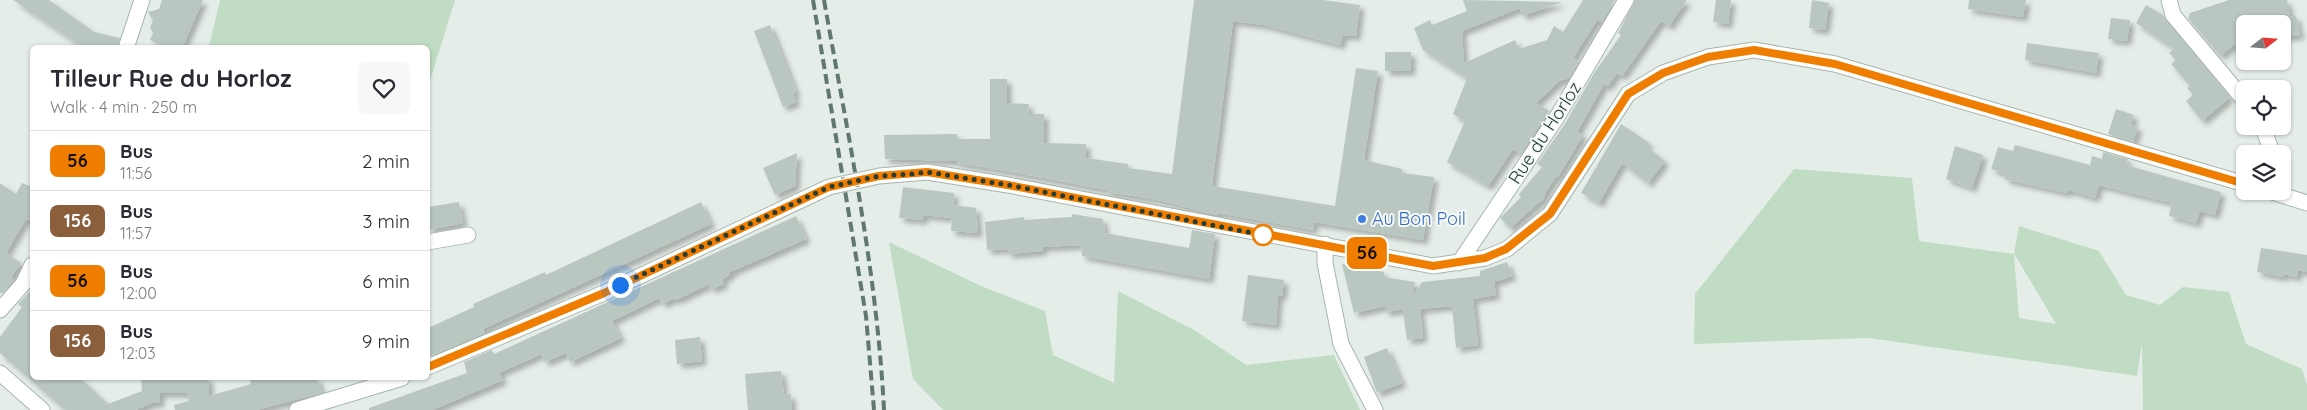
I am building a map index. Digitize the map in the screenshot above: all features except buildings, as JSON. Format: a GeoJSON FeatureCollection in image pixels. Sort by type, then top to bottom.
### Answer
{"type":"FeatureCollection","features":[{"type":"Feature","properties":{"kind":"street"},"geometry":{"type":"LineString","coordinates":[[127,45],[142,0]]}},
{"type":"Feature","properties":{"kind":"street","name":"Rue du Horloz"},"geometry":{"type":"LineString","coordinates":[[1459,262],[1557,117],[1626,0]]}},
{"type":"Feature","properties":{"kind":"street"},"geometry":{"type":"LineString","coordinates":[[2169,0],[2173,14],[2236,90]]}},
{"type":"Feature","properties":{"kind":"street"},"geometry":{"type":"LineString","coordinates":[[430,366],[604,293],[829,187],[879,176],[927,172],[1268,236],[1325,244],[1433,266],[1485,258],[1506,249],[1550,214],[1628,94],[1663,73],[1708,57],[1754,50],[1835,64],[2236,181]]}},
{"type":"Feature","properties":{"kind":"street"},"geometry":{"type":"LineString","coordinates":[[2291,197],[2307,202]]}},
{"type":"Feature","properties":{"kind":"street"},"geometry":{"type":"LineString","coordinates":[[430,242],[468,235]]}},
{"type":"Feature","properties":{"kind":"street"},"geometry":{"type":"LineString","coordinates":[[1325,244],[1325,263],[1341,344],[1375,410]]}},
{"type":"Feature","properties":{"kind":"street"},"geometry":{"type":"LineString","coordinates":[[0,310],[28,286]]}},
{"type":"Feature","properties":{"kind":"street"},"geometry":{"type":"LineString","coordinates":[[0,373],[42,410]]}},
{"type":"Feature","properties":{"kind":"street"},"geometry":{"type":"LineString","coordinates":[[297,410],[395,380]]}},
{"type":"Feature","properties":{"kind":"green space"},"geometry":{"type":"Polygon","coordinates":[[[220,0],[455,0],[430,81],[430,45],[209,45],[220,0]]]}},
{"type":"Feature","properties":{"kind":"green space"},"geometry":{"type":"Polygon","coordinates":[[[1794,169],[1912,178],[1919,241],[2014,254],[2019,226],[2099,251],[2126,295],[2160,305],[2183,287],[2229,292],[2246,344],[2302,369],[2307,385],[2307,410],[2143,410],[2142,343],[2137,376],[1869,338],[1694,344],[1695,294],[1794,169]],[[2015,255],[2019,318],[2056,324],[2015,255]]]}},
{"type":"Feature","properties":{"kind":"green space"},"geometry":{"type":"Polygon","coordinates":[[[889,242],[981,286],[1045,311],[1053,355],[1114,383],[1118,291],[1194,330],[1246,365],[1334,355],[1360,410],[943,410],[913,379],[889,242]]]}},
{"type":"Feature","properties":{"kind":"railway"},"geometry":{"type":"LineString","coordinates":[[813,0],[866,316],[874,410]]}},
{"type":"Feature","properties":{"kind":"railway"},"geometry":{"type":"LineString","coordinates":[[824,0],[852,153],[868,255],[875,307],[884,410]]}},
{"type":"Feature","properties":{"kind":"bus line","name":"56"},"geometry":{"type":"LineString","coordinates":[[430,366],[604,293],[753,220],[829,187],[879,176],[927,172],[1008,185],[1433,266],[1485,258],[1506,249],[1550,214],[1628,94],[1663,73],[1708,57],[1754,50],[1835,64],[2236,181]]}},
{"type":"Feature","properties":{"kind":"place","name":"Au Bon Poil"},"geometry":{"type":"Point","coordinates":[1362,219]}},
{"type":"Feature","properties":{"kind":"route"},"geometry":{"type":"LineString","coordinates":[[620,285],[753,220],[829,187],[879,176],[927,172],[1008,185],[1268,236],[1263,235]]}}]}
